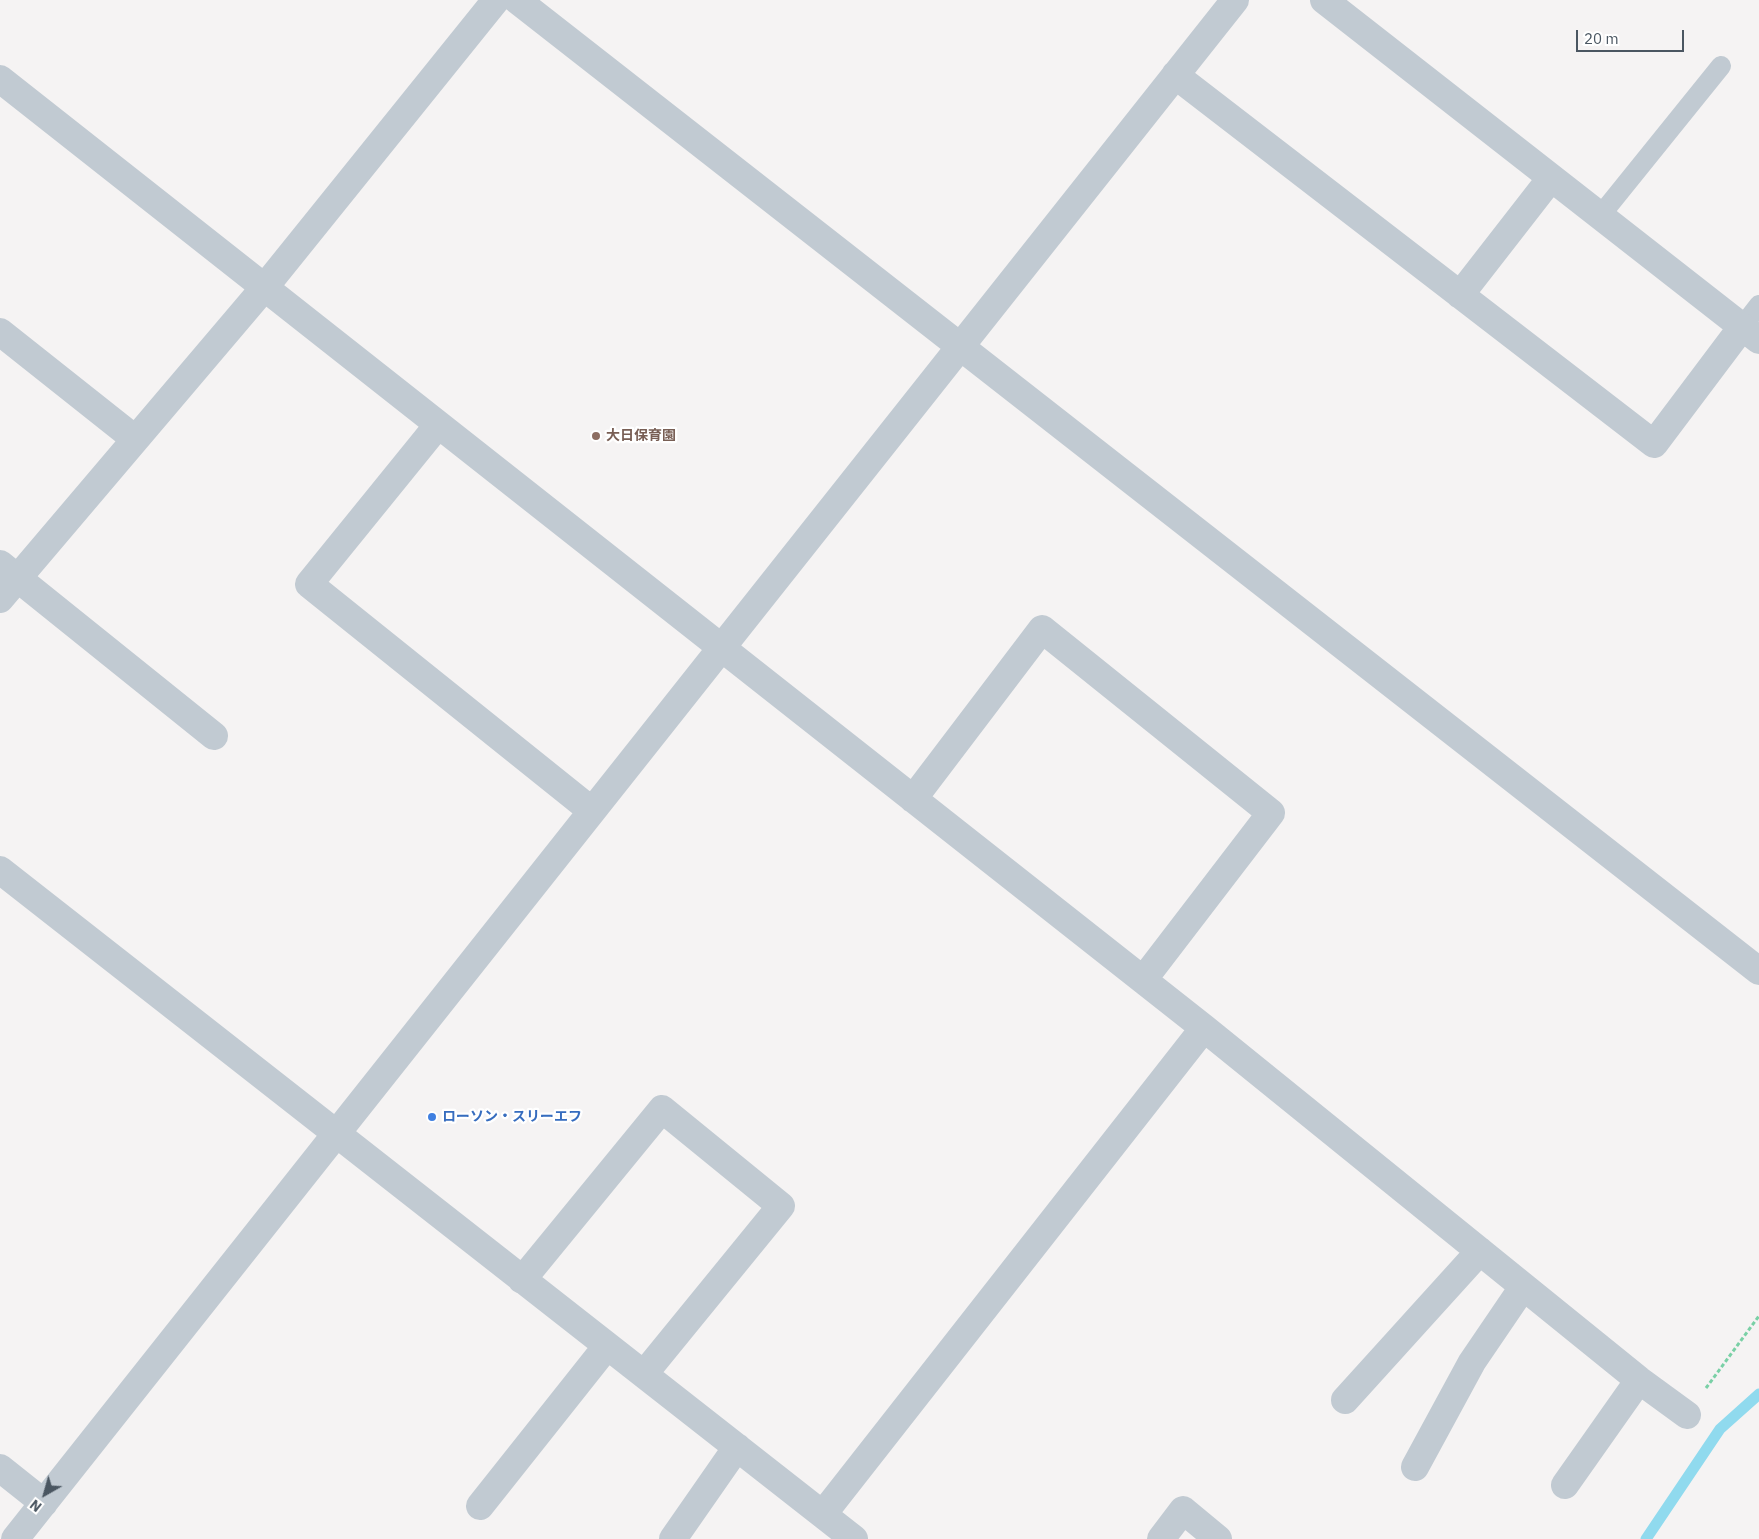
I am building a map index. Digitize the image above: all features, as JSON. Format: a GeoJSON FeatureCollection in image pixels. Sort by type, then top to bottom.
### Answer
{"type":"FeatureCollection","features":[{"type":"Feature","properties":{"kind":"street"},"geometry":{"type":"LineString","coordinates":[[0,599],[9,571],[136,439],[264,288],[496,0]]}},
{"type":"Feature","properties":{"kind":"street"},"geometry":{"type":"LineString","coordinates":[[517,0],[1759,971]]}},
{"type":"Feature","properties":{"kind":"street"},"geometry":{"type":"LineString","coordinates":[[15,1539],[1235,0]]}},
{"type":"Feature","properties":{"kind":"street"},"geometry":{"type":"LineString","coordinates":[[1175,75],[1654,444],[1751,334],[1324,0]]}},
{"type":"Feature","properties":{"kind":"street"},"geometry":{"type":"LineString","coordinates":[[0,79],[1204,1028],[1639,1380],[1687,1415]]}},
{"type":"Feature","properties":{"kind":"street"},"geometry":{"type":"LineString","coordinates":[[1460,295],[1551,178]]}},
{"type":"Feature","properties":{"kind":"street"},"geometry":{"type":"LineString","coordinates":[[0,332],[136,439]]}},
{"type":"Feature","properties":{"kind":"street"},"geometry":{"type":"LineString","coordinates":[[438,426],[309,584],[592,811]]}},
{"type":"Feature","properties":{"kind":"street"},"geometry":{"type":"LineString","coordinates":[[9,571],[214,736]]}},
{"type":"Feature","properties":{"kind":"street"},"geometry":{"type":"LineString","coordinates":[[913,800],[1042,629],[1271,813],[1143,980]]}},
{"type":"Feature","properties":{"kind":"street"},"geometry":{"type":"LineString","coordinates":[[0,870],[854,1539]]}},
{"type":"Feature","properties":{"kind":"street"},"geometry":{"type":"LineString","coordinates":[[823,1514],[1204,1028]]}},
{"type":"Feature","properties":{"kind":"street"},"geometry":{"type":"LineString","coordinates":[[522,1280],[662,1109],[781,1206],[644,1374]]}},
{"type":"Feature","properties":{"kind":"street"},"geometry":{"type":"LineString","coordinates":[[1345,1400],[1480,1251]]}},
{"type":"Feature","properties":{"kind":"street"},"geometry":{"type":"LineString","coordinates":[[1415,1467],[1472,1362],[1523,1287]]}},
{"type":"Feature","properties":{"kind":"street"},"geometry":{"type":"LineString","coordinates":[[480,1506],[607,1346]]}},
{"type":"Feature","properties":{"kind":"street"},"geometry":{"type":"LineString","coordinates":[[1565,1485],[1639,1380]]}},
{"type":"Feature","properties":{"kind":"street"},"geometry":{"type":"LineString","coordinates":[[674,1539],[737,1447]]}},
{"type":"Feature","properties":{"kind":"street"},"geometry":{"type":"LineString","coordinates":[[0,1468],[44,1503]]}},
{"type":"Feature","properties":{"kind":"street"},"geometry":{"type":"LineString","coordinates":[[1161,1539],[1183,1510],[1218,1539]]}},
{"type":"Feature","properties":{"kind":"lane"},"geometry":{"type":"LineString","coordinates":[[1600,216],[1721,66]]}},
{"type":"Feature","properties":{"kind":"lane"},"geometry":{"type":"LineString","coordinates":[[1751,334],[1759,305]]}},
{"type":"Feature","properties":{"kind":"path"},"geometry":{"type":"LineString","coordinates":[[1687,1415],[1759,1316]]}},
{"type":"Feature","properties":{"kind":"waterway"},"geometry":{"type":"LineString","coordinates":[[1646,1539],[1720,1429],[1759,1394]]}},
{"type":"Feature","properties":{"kind":"place","name":"大日保育園"},"geometry":{"type":"Point","coordinates":[596,436]}},
{"type":"Feature","properties":{"kind":"place","name":"ローソン・スリーエフ"},"geometry":{"type":"Point","coordinates":[432,1117]}}]}
